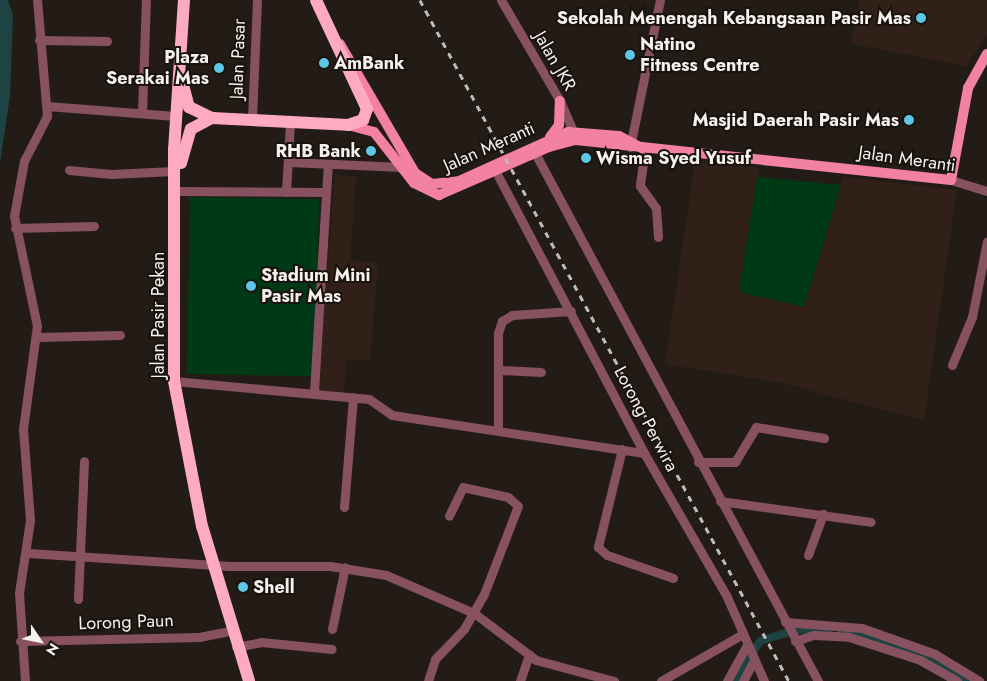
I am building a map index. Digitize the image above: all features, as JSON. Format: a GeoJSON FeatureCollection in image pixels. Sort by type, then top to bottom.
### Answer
{"type":"FeatureCollection","features":[{"type":"Feature","properties":{"kind":"highway","name":"Jalan Pasir Pekan"},"geometry":{"type":"LineString","coordinates":[[184,0],[174,171],[176,188],[174,381],[184,446],[231,631],[249,681]]}},
{"type":"Feature","properties":{"kind":"highway"},"geometry":{"type":"LineString","coordinates":[[180,78],[189,107],[212,118],[348,126],[363,120],[369,103],[340,58],[334,38],[316,0]]}},
{"type":"Feature","properties":{"kind":"highway"},"geometry":{"type":"LineString","coordinates":[[176,188],[185,138],[196,124],[212,118]]}},
{"type":"Feature","properties":{"kind":"main road","name":"Jalan Meranti"},"geometry":{"type":"LineString","coordinates":[[334,38],[369,103],[414,173],[438,190]]}},
{"type":"Feature","properties":{"kind":"main road"},"geometry":{"type":"LineString","coordinates":[[951,180],[968,88],[987,54]]}},
{"type":"Feature","properties":{"kind":"main road"},"geometry":{"type":"LineString","coordinates":[[550,138],[559,125],[560,101]]}},
{"type":"Feature","properties":{"kind":"main road","name":"Jalan Meranti"},"geometry":{"type":"LineString","coordinates":[[348,126],[382,137],[417,186],[438,190],[499,168],[550,138],[575,136],[631,144],[644,149],[951,180]]}},
{"type":"Feature","properties":{"kind":"main road","name":"Jalan Meranti"},"geometry":{"type":"LineString","coordinates":[[516,158],[535,153],[575,136]]}},
{"type":"Feature","properties":{"kind":"street"},"geometry":{"type":"LineString","coordinates":[[25,681],[20,641],[19,593],[28,554],[30,497],[24,429],[38,338],[36,311],[15,228],[24,161],[42,134],[47,106],[39,40],[37,0]]}},
{"type":"Feature","properties":{"kind":"street"},"geometry":{"type":"LineString","coordinates":[[142,113],[146,0]]}},
{"type":"Feature","properties":{"kind":"street","name":"Jalan Pasar"},"geometry":{"type":"LineString","coordinates":[[252,120],[256,0]]}},
{"type":"Feature","properties":{"kind":"street"},"geometry":{"type":"LineString","coordinates":[[502,2],[514,0]]}},
{"type":"Feature","properties":{"kind":"street"},"geometry":{"type":"LineString","coordinates":[[631,144],[660,0]]}},
{"type":"Feature","properties":{"kind":"street","name":"Jalan JKR"},"geometry":{"type":"LineString","coordinates":[[502,2],[560,101],[575,136]]}},
{"type":"Feature","properties":{"kind":"street"},"geometry":{"type":"LineString","coordinates":[[39,40],[108,41]]}},
{"type":"Feature","properties":{"kind":"street"},"geometry":{"type":"LineString","coordinates":[[47,106],[176,116]]}},
{"type":"Feature","properties":{"kind":"street"},"geometry":{"type":"LineString","coordinates":[[286,192],[290,123]]}},
{"type":"Feature","properties":{"kind":"street"},"geometry":{"type":"LineString","coordinates":[[644,149],[640,186],[656,208],[658,237]]}},
{"type":"Feature","properties":{"kind":"street"},"geometry":{"type":"LineString","coordinates":[[535,153],[698,462],[818,681]]}},
{"type":"Feature","properties":{"kind":"street"},"geometry":{"type":"LineString","coordinates":[[289,162],[402,167]]}},
{"type":"Feature","properties":{"kind":"street"},"geometry":{"type":"LineString","coordinates":[[314,391],[328,164]]}},
{"type":"Feature","properties":{"kind":"street","name":"Lorong Perwira"},"geometry":{"type":"LineString","coordinates":[[499,168],[644,453],[727,597],[741,635],[764,681]]}},
{"type":"Feature","properties":{"kind":"street"},"geometry":{"type":"LineString","coordinates":[[69,170],[111,174],[174,171]]}},
{"type":"Feature","properties":{"kind":"street","name":"Jalan Meranti"},"geometry":{"type":"LineString","coordinates":[[951,180],[987,191]]}},
{"type":"Feature","properties":{"kind":"street"},"geometry":{"type":"LineString","coordinates":[[176,188],[325,192]]}},
{"type":"Feature","properties":{"kind":"street"},"geometry":{"type":"LineString","coordinates":[[15,228],[94,226]]}},
{"type":"Feature","properties":{"kind":"street"},"geometry":{"type":"LineString","coordinates":[[952,365],[972,317],[987,241]]}},
{"type":"Feature","properties":{"kind":"street"},"geometry":{"type":"LineString","coordinates":[[498,428],[500,370],[498,333],[507,317],[571,310]]}},
{"type":"Feature","properties":{"kind":"street"},"geometry":{"type":"LineString","coordinates":[[38,338],[120,335]]}},
{"type":"Feature","properties":{"kind":"street"},"geometry":{"type":"LineString","coordinates":[[500,370],[541,372]]}},
{"type":"Feature","properties":{"kind":"street"},"geometry":{"type":"LineString","coordinates":[[174,381],[314,391],[375,401],[392,415],[498,428],[644,453]]}},
{"type":"Feature","properties":{"kind":"street"},"geometry":{"type":"LineString","coordinates":[[344,507],[353,397]]}},
{"type":"Feature","properties":{"kind":"street"},"geometry":{"type":"LineString","coordinates":[[698,462],[736,462],[756,428],[824,438]]}},
{"type":"Feature","properties":{"kind":"street"},"geometry":{"type":"LineString","coordinates":[[622,449],[598,546],[607,555],[673,578]]}},
{"type":"Feature","properties":{"kind":"street"},"geometry":{"type":"LineString","coordinates":[[78,600],[84,461]]}},
{"type":"Feature","properties":{"kind":"street"},"geometry":{"type":"LineString","coordinates":[[428,681],[435,659],[474,613],[518,506],[508,497],[463,487],[449,516]]}},
{"type":"Feature","properties":{"kind":"street"},"geometry":{"type":"LineString","coordinates":[[720,501],[871,522]]}},
{"type":"Feature","properties":{"kind":"street"},"geometry":{"type":"LineString","coordinates":[[808,555],[823,514]]}},
{"type":"Feature","properties":{"kind":"street"},"geometry":{"type":"LineString","coordinates":[[28,554],[345,567],[398,578],[474,613],[529,655],[544,664],[594,679],[614,681]]}},
{"type":"Feature","properties":{"kind":"street"},"geometry":{"type":"LineString","coordinates":[[332,629],[345,567]]}},
{"type":"Feature","properties":{"kind":"street"},"geometry":{"type":"LineString","coordinates":[[786,624],[862,628],[936,654],[979,681]]}},
{"type":"Feature","properties":{"kind":"street","name":"Lorong Paun"},"geometry":{"type":"LineString","coordinates":[[20,641],[200,637],[231,631]]}},
{"type":"Feature","properties":{"kind":"street"},"geometry":{"type":"LineString","coordinates":[[662,681],[741,635]]}},
{"type":"Feature","properties":{"kind":"street"},"geometry":{"type":"LineString","coordinates":[[794,639],[814,635],[849,637],[920,660],[957,681]]}},
{"type":"Feature","properties":{"kind":"street"},"geometry":{"type":"LineString","coordinates":[[236,647],[261,642],[332,649]]}},
{"type":"Feature","properties":{"kind":"street"},"geometry":{"type":"LineString","coordinates":[[520,681],[529,655]]}},
{"type":"Feature","properties":{"kind":"street"},"geometry":{"type":"LineString","coordinates":[[727,681],[750,655]]}},
{"type":"Feature","properties":{"kind":"street"},"geometry":{"type":"LineString","coordinates":[[743,681],[750,655]]}},
{"type":"Feature","properties":{"kind":"shaded area","name":"Sekolah Menengah Kebangsaan Pasir Mas"},"geometry":{"type":"Polygon","coordinates":[[[859,0],[987,0],[987,35],[966,66],[851,44],[859,0]]]}},
{"type":"Feature","properties":{"kind":"shaded area"},"geometry":{"type":"Polygon","coordinates":[[[695,161],[759,168],[739,292],[804,307],[844,177],[957,190],[924,420],[781,383],[665,364],[695,161]]]}},
{"type":"Feature","properties":{"kind":"shaded area"},"geometry":{"type":"Polygon","coordinates":[[[335,175],[356,176],[350,260],[378,263],[370,361],[346,359],[344,393],[317,391],[335,175]]]}},
{"type":"Feature","properties":{"kind":"green space"},"geometry":{"type":"Polygon","coordinates":[[[757,177],[841,185],[804,307],[739,292],[757,177]]]}},
{"type":"Feature","properties":{"kind":"green space","name":"Stadium Mini Pasir Mas"},"geometry":{"type":"Polygon","coordinates":[[[190,197],[319,199],[316,376],[187,374],[190,197]]]}},
{"type":"Feature","properties":{"kind":"water"},"geometry":{"type":"Polygon","coordinates":[[[0,0],[8,0],[13,15],[10,96],[0,163],[0,0]]]}},
{"type":"Feature","properties":{"kind":"waterway"},"geometry":{"type":"LineString","coordinates":[[735,681],[760,641],[795,630],[829,629]]}},
{"type":"Feature","properties":{"kind":"waterway"},"geometry":{"type":"LineString","coordinates":[[841,630],[927,658],[965,681]]}},
{"type":"Feature","properties":{"kind":"railway"},"geometry":{"type":"LineString","coordinates":[[420,0],[789,681]]}},
{"type":"Feature","properties":{"kind":"place","name":"Sekolah Menengah Kebangsaan Pasir Mas"},"geometry":{"type":"Point","coordinates":[921,18]}},
{"type":"Feature","properties":{"kind":"place","name":"Natino Fitness Centre"},"geometry":{"type":"Point","coordinates":[630,55]}},
{"type":"Feature","properties":{"kind":"place","name":"AmBank"},"geometry":{"type":"Point","coordinates":[324,63]}},
{"type":"Feature","properties":{"kind":"place","name":"Plaza Serakai Mas"},"geometry":{"type":"Point","coordinates":[219,68]}},
{"type":"Feature","properties":{"kind":"place","name":"Masjid Daerah Pasir Mas"},"geometry":{"type":"Point","coordinates":[909,120]}},
{"type":"Feature","properties":{"kind":"place","name":"RHB Bank"},"geometry":{"type":"Point","coordinates":[371,151]}},
{"type":"Feature","properties":{"kind":"place","name":"Wisma Syed Yusuf"},"geometry":{"type":"Point","coordinates":[586,158]}},
{"type":"Feature","properties":{"kind":"place","name":"Stadium Mini Pasir Mas"},"geometry":{"type":"Point","coordinates":[251,286]}},
{"type":"Feature","properties":{"kind":"place","name":"Shell"},"geometry":{"type":"Point","coordinates":[243,587]}}]}
